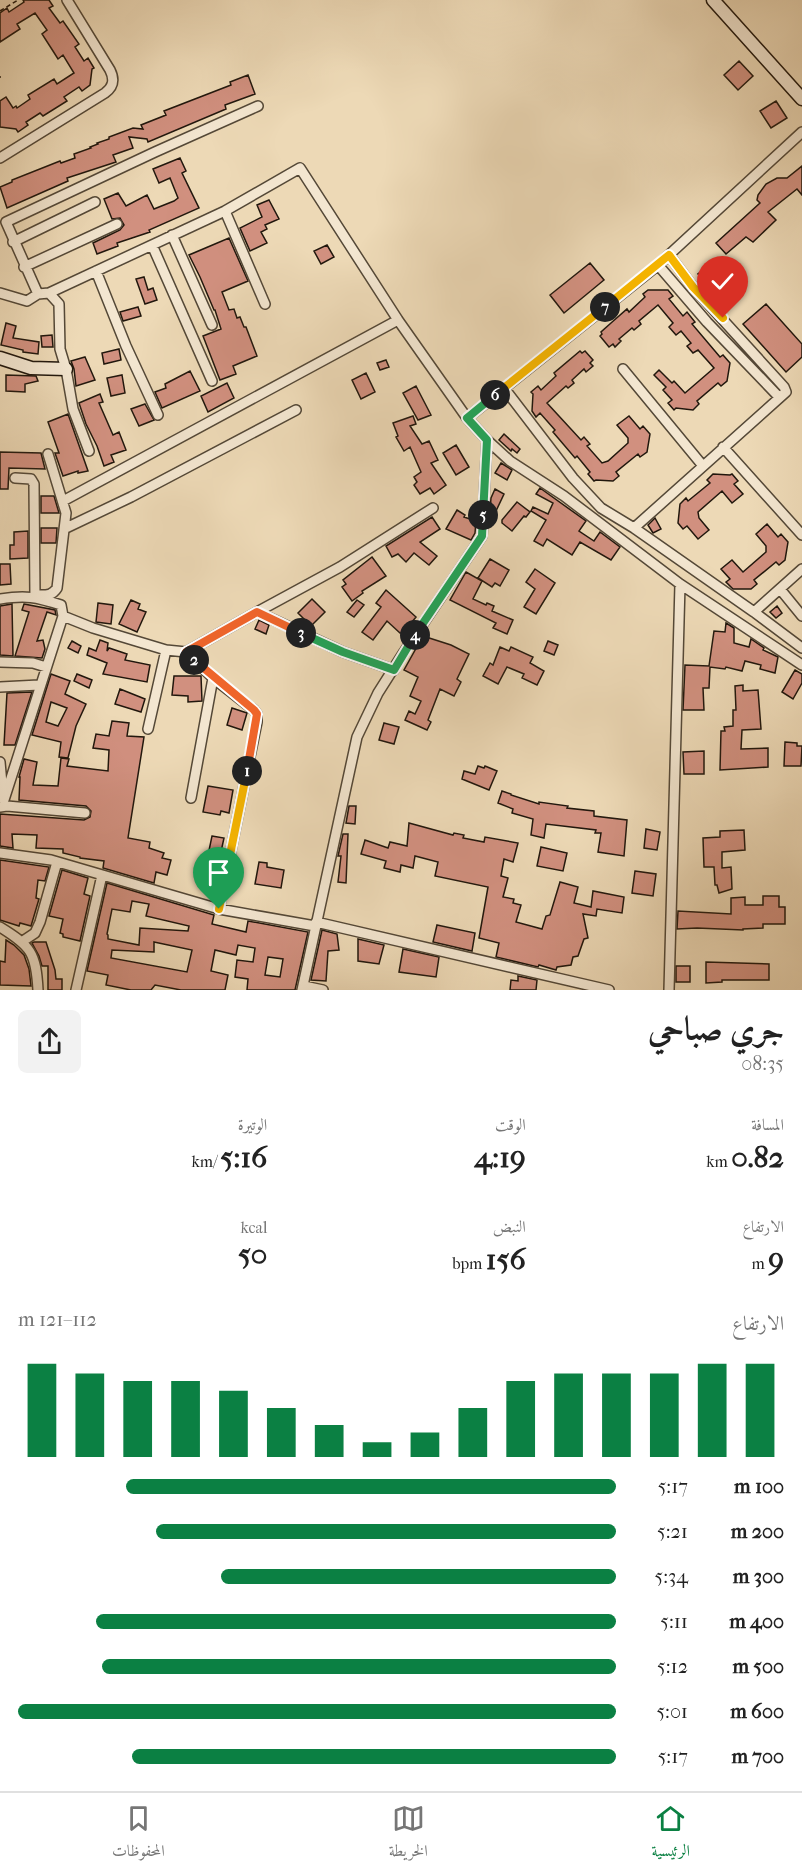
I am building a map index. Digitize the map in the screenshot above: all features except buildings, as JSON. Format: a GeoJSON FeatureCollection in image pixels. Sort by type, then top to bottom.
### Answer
{"type":"FeatureCollection","features":[{"type":"Feature","properties":{"kind":"main road"},"geometry":{"type":"LineString","coordinates":[[713,0],[802,99]]}},
{"type":"Feature","properties":{"kind":"main road"},"geometry":{"type":"LineString","coordinates":[[0,358],[32,368],[66,369]]}},
{"type":"Feature","properties":{"kind":"street"},"geometry":{"type":"LineString","coordinates":[[2,153],[105,93],[112,85],[110,70],[67,0]]}},
{"type":"Feature","properties":{"kind":"street"},"geometry":{"type":"LineString","coordinates":[[38,294],[24,267],[20,253],[3,223],[258,106]]}},
{"type":"Feature","properties":{"kind":"street"},"geometry":{"type":"LineString","coordinates":[[467,418],[658,265],[802,132]]}},
{"type":"Feature","properties":{"kind":"street"},"geometry":{"type":"LineString","coordinates":[[0,293],[27,301],[38,294],[49,292],[225,211],[300,168],[398,320],[467,418],[487,440],[510,461],[564,496],[680,584],[802,665]]}},
{"type":"Feature","properties":{"kind":"street"},"geometry":{"type":"LineString","coordinates":[[14,242],[95,202]]}},
{"type":"Feature","properties":{"kind":"street"},"geometry":{"type":"LineString","coordinates":[[225,211],[265,304]]}},
{"type":"Feature","properties":{"kind":"street"},"geometry":{"type":"LineString","coordinates":[[24,267],[117,224]]}},
{"type":"Feature","properties":{"kind":"street"},"geometry":{"type":"LineString","coordinates":[[172,236],[212,325]]}},
{"type":"Feature","properties":{"kind":"street"},"geometry":{"type":"LineString","coordinates":[[152,245],[212,381]]}},
{"type":"Feature","properties":{"kind":"street"},"geometry":{"type":"LineString","coordinates":[[634,528],[785,393],[784,387],[693,287],[669,255]]}},
{"type":"Feature","properties":{"kind":"street"},"geometry":{"type":"LineString","coordinates":[[658,265],[707,322],[779,397]]}},
{"type":"Feature","properties":{"kind":"street"},"geometry":{"type":"LineString","coordinates":[[96,271],[126,346],[158,415]]}},
{"type":"Feature","properties":{"kind":"street"},"geometry":{"type":"LineString","coordinates":[[49,292],[59,304],[60,349],[73,409],[89,451]]}},
{"type":"Feature","properties":{"kind":"street"},"geometry":{"type":"LineString","coordinates":[[63,501],[398,320]]}},
{"type":"Feature","properties":{"kind":"street"},"geometry":{"type":"LineString","coordinates":[[623,369],[703,466]]}},
{"type":"Feature","properties":{"kind":"street"},"geometry":{"type":"LineString","coordinates":[[504,388],[573,478],[601,508],[634,528],[802,648]]}},
{"type":"Feature","properties":{"kind":"street"},"geometry":{"type":"LineString","coordinates":[[66,528],[131,497],[296,410]]}},
{"type":"Feature","properties":{"kind":"street"},"geometry":{"type":"LineString","coordinates":[[323,990],[303,988],[357,737],[378,693],[482,536],[487,440]]}},
{"type":"Feature","properties":{"kind":"street"},"geometry":{"type":"LineString","coordinates":[[723,447],[802,535]]}},
{"type":"Feature","properties":{"kind":"street"},"geometry":{"type":"LineString","coordinates":[[0,599],[23,595],[50,595],[57,588],[66,513],[48,454]]}},
{"type":"Feature","properties":{"kind":"street"},"geometry":{"type":"LineString","coordinates":[[15,478],[31,479],[34,484],[34,596]]}},
{"type":"Feature","properties":{"kind":"street"},"geometry":{"type":"LineString","coordinates":[[63,616],[93,628],[166,650],[186,652],[340,567],[433,508]]}},
{"type":"Feature","properties":{"kind":"street"},"geometry":{"type":"LineString","coordinates":[[754,612],[802,569]]}},
{"type":"Feature","properties":{"kind":"street"},"geometry":{"type":"LineString","coordinates":[[669,990],[680,584]]}},
{"type":"Feature","properties":{"kind":"street"},"geometry":{"type":"LineString","coordinates":[[780,589],[802,616]]}},
{"type":"Feature","properties":{"kind":"street"},"geometry":{"type":"LineString","coordinates":[[3,805],[39,685],[63,616],[61,605],[34,596]]}},
{"type":"Feature","properties":{"kind":"street"},"geometry":{"type":"LineString","coordinates":[[257,612],[343,652],[394,670]]}},
{"type":"Feature","properties":{"kind":"street"},"geometry":{"type":"LineString","coordinates":[[148,729],[166,650]]}},
{"type":"Feature","properties":{"kind":"street"},"geometry":{"type":"LineString","coordinates":[[186,652],[213,678],[257,714],[219,909]]}},
{"type":"Feature","properties":{"kind":"street"},"geometry":{"type":"LineString","coordinates":[[0,662],[33,663],[46,667]]}},
{"type":"Feature","properties":{"kind":"street"},"geometry":{"type":"LineString","coordinates":[[191,798],[213,678]]}},
{"type":"Feature","properties":{"kind":"street"},"geometry":{"type":"LineString","coordinates":[[0,687],[39,685]]}},
{"type":"Feature","properties":{"kind":"street"},"geometry":{"type":"LineString","coordinates":[[0,762],[3,805]]}},
{"type":"Feature","properties":{"kind":"street"},"geometry":{"type":"LineString","coordinates":[[3,805],[85,813]]}},
{"type":"Feature","properties":{"kind":"street"},"geometry":{"type":"LineString","coordinates":[[0,853],[57,862],[219,909],[315,924],[609,990]]}},
{"type":"Feature","properties":{"kind":"street"},"geometry":{"type":"LineString","coordinates":[[23,941],[35,933],[40,922],[57,862]]}},
{"type":"Feature","properties":{"kind":"street"},"geometry":{"type":"LineString","coordinates":[[76,990],[102,875]]}},
{"type":"Feature","properties":{"kind":"street"},"geometry":{"type":"LineString","coordinates":[[0,927],[23,941],[36,963],[38,990]]}},
{"type":"Feature","properties":{"kind":"path"},"geometry":{"type":"LineString","coordinates":[[0,11],[18,0]]}},
{"type":"Feature","properties":{"kind":"route"},"geometry":{"type":"LineString","coordinates":[[219,909],[257,714],[200,668],[186,652],[257,612],[343,652],[394,670],[482,536],[487,440],[467,418],[669,255],[693,287],[723,318]]}}]}
